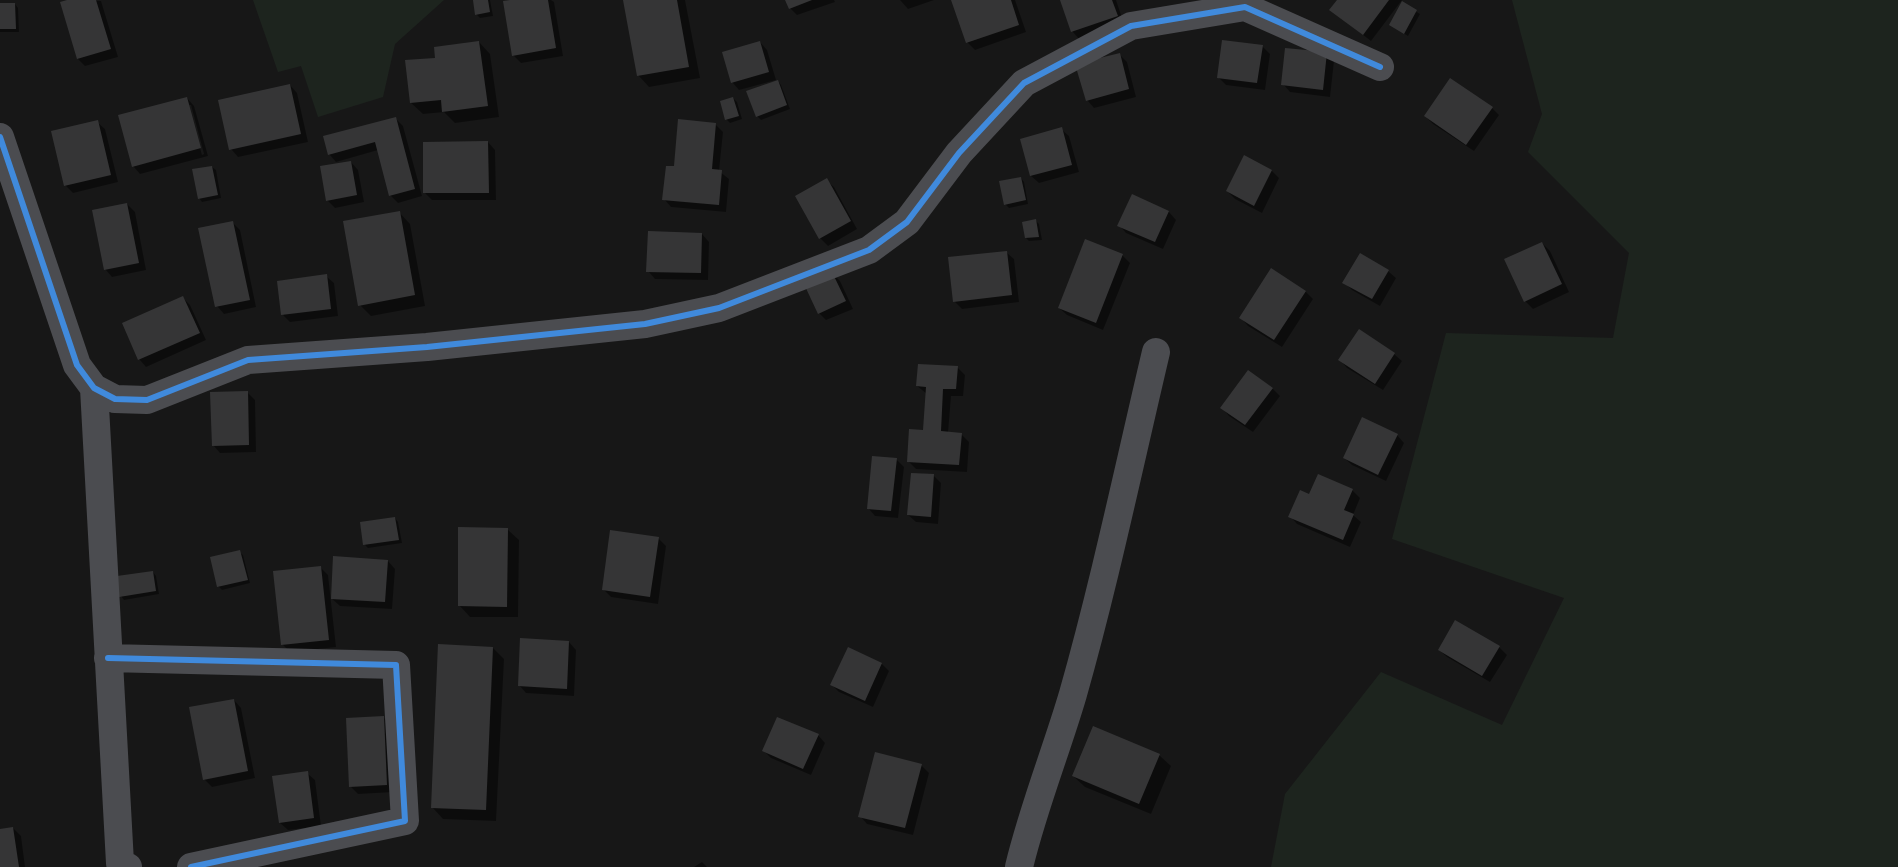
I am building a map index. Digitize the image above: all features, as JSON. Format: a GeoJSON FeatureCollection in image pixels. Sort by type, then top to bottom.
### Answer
{"type":"FeatureCollection","features":[{"type":"Feature","properties":{"kind":"street"},"geometry":{"type":"LineString","coordinates":[[0,137],[77,365],[94,388],[115,399],[147,400],[248,360],[427,347],[645,324],[720,308],[869,250],[907,222],[959,153],[1024,83],[1131,26],[1245,7],[1380,67]]}},
{"type":"Feature","properties":{"kind":"street"},"geometry":{"type":"LineString","coordinates":[[1019,867],[1027,835],[1073,694],[1156,352]]}},
{"type":"Feature","properties":{"kind":"street"},"geometry":{"type":"LineString","coordinates":[[94,388],[120,863],[128,867]]}},
{"type":"Feature","properties":{"kind":"street"},"geometry":{"type":"LineString","coordinates":[[108,658],[396,664],[405,821],[191,867]]}},
{"type":"Feature","properties":{"kind":"shaded area"},"geometry":{"type":"Polygon","coordinates":[[[253,0],[444,0],[395,44],[383,97],[318,117],[301,66],[278,72],[253,0]]]}},
{"type":"Feature","properties":{"kind":"shaded area"},"geometry":{"type":"Polygon","coordinates":[[[1512,0],[1898,0],[1898,867],[1271,867],[1285,794],[1381,672],[1502,725],[1564,598],[1392,539],[1446,333],[1613,338],[1629,253],[1528,152],[1542,114],[1512,0]]]}},
{"type":"Feature","properties":{"kind":"building"},"geometry":{"type":"Polygon","coordinates":[[[67,0],[96,0],[111,49],[77,59],[60,2],[67,0]]]}},
{"type":"Feature","properties":{"kind":"building"},"geometry":{"type":"Polygon","coordinates":[[[473,0],[488,0],[490,12],[475,15],[473,0]]]}},
{"type":"Feature","properties":{"kind":"building"},"geometry":{"type":"Polygon","coordinates":[[[548,0],[556,48],[512,56],[503,1],[548,0]]]}},
{"type":"Feature","properties":{"kind":"building"},"geometry":{"type":"Polygon","coordinates":[[[623,0],[677,0],[689,67],[637,76],[623,0]]]}},
{"type":"Feature","properties":{"kind":"building"},"geometry":{"type":"Polygon","coordinates":[[[785,0],[812,0],[789,9],[785,0]]]}},
{"type":"Feature","properties":{"kind":"building"},"geometry":{"type":"Polygon","coordinates":[[[951,0],[1011,0],[1019,25],[966,43],[951,0]]]}},
{"type":"Feature","properties":{"kind":"building"},"geometry":{"type":"Polygon","coordinates":[[[1060,0],[1112,0],[1118,16],[1071,32],[1060,0]]]}},
{"type":"Feature","properties":{"kind":"building"},"geometry":{"type":"Polygon","coordinates":[[[1337,0],[1389,0],[1363,35],[1329,10],[1337,0]]]}},
{"type":"Feature","properties":{"kind":"building"},"geometry":{"type":"Polygon","coordinates":[[[1402,1],[1417,10],[1404,34],[1389,25],[1402,1]]]}},
{"type":"Feature","properties":{"kind":"building"},"geometry":{"type":"Polygon","coordinates":[[[0,3],[15,3],[16,29],[0,29],[0,3]]]}},
{"type":"Feature","properties":{"kind":"building"},"geometry":{"type":"Polygon","coordinates":[[[1222,40],[1263,45],[1257,83],[1217,78],[1222,40]]]}},
{"type":"Feature","properties":{"kind":"building"},"geometry":{"type":"Polygon","coordinates":[[[479,41],[488,106],[442,112],[441,100],[410,103],[405,60],[435,58],[434,47],[479,41]]]}},
{"type":"Feature","properties":{"kind":"building"},"geometry":{"type":"Polygon","coordinates":[[[760,41],[769,72],[731,83],[722,52],[760,41]]]}},
{"type":"Feature","properties":{"kind":"building"},"geometry":{"type":"Polygon","coordinates":[[[1285,48],[1327,52],[1323,90],[1281,85],[1285,48]]]}},
{"type":"Feature","properties":{"kind":"building"},"geometry":{"type":"Polygon","coordinates":[[[1120,53],[1129,89],[1086,101],[1075,64],[1120,53]]]}},
{"type":"Feature","properties":{"kind":"building"},"geometry":{"type":"Polygon","coordinates":[[[1450,78],[1493,107],[1466,145],[1424,116],[1450,78]]]}},
{"type":"Feature","properties":{"kind":"building"},"geometry":{"type":"Polygon","coordinates":[[[778,80],[787,105],[756,117],[746,91],[778,80]]]}},
{"type":"Feature","properties":{"kind":"building"},"geometry":{"type":"Polygon","coordinates":[[[290,84],[301,134],[229,150],[218,100],[290,84]]]}},
{"type":"Feature","properties":{"kind":"building"},"geometry":{"type":"Polygon","coordinates":[[[187,97],[201,148],[132,167],[118,115],[187,97]]]}},
{"type":"Feature","properties":{"kind":"building"},"geometry":{"type":"Polygon","coordinates":[[[733,97],[739,116],[725,120],[720,101],[733,97]]]}},
{"type":"Feature","properties":{"kind":"building"},"geometry":{"type":"Polygon","coordinates":[[[396,117],[415,189],[389,196],[375,142],[328,155],[323,136],[396,117]]]}},
{"type":"Feature","properties":{"kind":"building"},"geometry":{"type":"Polygon","coordinates":[[[678,119],[716,123],[712,169],[722,170],[719,205],[662,200],[666,166],[674,166],[678,119]]]}},
{"type":"Feature","properties":{"kind":"building"},"geometry":{"type":"Polygon","coordinates":[[[98,120],[111,175],[64,186],[51,131],[98,120]]]}},
{"type":"Feature","properties":{"kind":"building"},"geometry":{"type":"Polygon","coordinates":[[[1062,127],[1072,165],[1030,176],[1020,139],[1062,127]]]}},
{"type":"Feature","properties":{"kind":"building"},"geometry":{"type":"Polygon","coordinates":[[[488,141],[489,193],[423,193],[423,142],[488,141]]]}},
{"type":"Feature","properties":{"kind":"building"},"geometry":{"type":"Polygon","coordinates":[[[1244,155],[1272,170],[1254,206],[1226,191],[1244,155]]]}},
{"type":"Feature","properties":{"kind":"building"},"geometry":{"type":"Polygon","coordinates":[[[351,161],[357,195],[326,201],[320,166],[351,161]]]}},
{"type":"Feature","properties":{"kind":"building"},"geometry":{"type":"Polygon","coordinates":[[[212,166],[218,195],[198,199],[192,169],[212,166]]]}},
{"type":"Feature","properties":{"kind":"building"},"geometry":{"type":"Polygon","coordinates":[[[1021,177],[1026,200],[1004,205],[999,181],[1021,177]]]}},
{"type":"Feature","properties":{"kind":"building"},"geometry":{"type":"Polygon","coordinates":[[[827,178],[851,221],[819,239],[795,196],[827,178]]]}},
{"type":"Feature","properties":{"kind":"building"},"geometry":{"type":"Polygon","coordinates":[[[1132,194],[1169,211],[1155,242],[1117,226],[1132,194]]]}},
{"type":"Feature","properties":{"kind":"building"},"geometry":{"type":"Polygon","coordinates":[[[127,203],[139,263],[104,270],[92,210],[127,203]]]}},
{"type":"Feature","properties":{"kind":"building"},"geometry":{"type":"Polygon","coordinates":[[[400,211],[415,295],[358,306],[343,221],[400,211]]]}},
{"type":"Feature","properties":{"kind":"building"},"geometry":{"type":"Polygon","coordinates":[[[1036,219],[1039,237],[1025,238],[1022,222],[1036,219]]]}},
{"type":"Feature","properties":{"kind":"building"},"geometry":{"type":"Polygon","coordinates":[[[233,221],[250,300],[215,307],[198,228],[233,221]]]}},
{"type":"Feature","properties":{"kind":"building"},"geometry":{"type":"Polygon","coordinates":[[[648,231],[702,233],[701,273],[646,272],[648,231]]]}},
{"type":"Feature","properties":{"kind":"building"},"geometry":{"type":"Polygon","coordinates":[[[1085,239],[1123,254],[1096,323],[1058,308],[1085,239]]]}},
{"type":"Feature","properties":{"kind":"building"},"geometry":{"type":"Polygon","coordinates":[[[1542,242],[1562,284],[1524,302],[1504,259],[1542,242]]]}},
{"type":"Feature","properties":{"kind":"building"},"geometry":{"type":"Polygon","coordinates":[[[1007,251],[1012,295],[953,302],[948,257],[1007,251]]]}},
{"type":"Feature","properties":{"kind":"building"},"geometry":{"type":"Polygon","coordinates":[[[1360,253],[1389,270],[1372,299],[1342,283],[1360,253]]]}},
{"type":"Feature","properties":{"kind":"building"},"geometry":{"type":"Polygon","coordinates":[[[1271,268],[1306,291],[1274,340],[1239,318],[1271,268]]]}},
{"type":"Feature","properties":{"kind":"building"},"geometry":{"type":"Polygon","coordinates":[[[832,272],[846,301],[818,314],[804,284],[832,272]]]}},
{"type":"Feature","properties":{"kind":"building"},"geometry":{"type":"Polygon","coordinates":[[[327,274],[331,309],[281,315],[277,281],[327,274]]]}},
{"type":"Feature","properties":{"kind":"building"},"geometry":{"type":"Polygon","coordinates":[[[183,296],[200,333],[138,360],[122,323],[183,296]]]}},
{"type":"Feature","properties":{"kind":"building"},"geometry":{"type":"Polygon","coordinates":[[[1359,329],[1395,353],[1375,384],[1338,360],[1359,329]]]}},
{"type":"Feature","properties":{"kind":"building"},"geometry":{"type":"Polygon","coordinates":[[[918,364],[958,366],[956,389],[943,389],[941,431],[962,433],[959,465],[907,462],[909,429],[923,430],[926,387],[916,386],[918,364]]]}},
{"type":"Feature","properties":{"kind":"building"},"geometry":{"type":"Polygon","coordinates":[[[1248,370],[1273,388],[1245,425],[1220,408],[1248,370]]]}},
{"type":"Feature","properties":{"kind":"building"},"geometry":{"type":"Polygon","coordinates":[[[248,391],[249,445],[212,446],[210,392],[248,391]]]}},
{"type":"Feature","properties":{"kind":"building"},"geometry":{"type":"Polygon","coordinates":[[[1362,417],[1398,434],[1378,475],[1343,458],[1362,417]]]}},
{"type":"Feature","properties":{"kind":"building"},"geometry":{"type":"Polygon","coordinates":[[[872,456],[897,458],[891,511],[867,509],[872,456]]]}},
{"type":"Feature","properties":{"kind":"building"},"geometry":{"type":"Polygon","coordinates":[[[911,473],[934,474],[931,517],[907,515],[911,473]]]}},
{"type":"Feature","properties":{"kind":"building"},"geometry":{"type":"Polygon","coordinates":[[[1318,474],[1353,489],[1344,510],[1354,514],[1343,540],[1288,517],[1300,490],[1309,494],[1318,474]]]}},
{"type":"Feature","properties":{"kind":"building"},"geometry":{"type":"Polygon","coordinates":[[[395,517],[399,540],[363,545],[360,522],[395,517]]]}},
{"type":"Feature","properties":{"kind":"building"},"geometry":{"type":"Polygon","coordinates":[[[458,527],[508,528],[507,607],[458,606],[458,527]]]}},
{"type":"Feature","properties":{"kind":"building"},"geometry":{"type":"Polygon","coordinates":[[[610,530],[659,537],[650,597],[602,590],[610,530]]]}},
{"type":"Feature","properties":{"kind":"building"},"geometry":{"type":"Polygon","coordinates":[[[240,550],[248,580],[217,587],[210,557],[240,550]]]}},
{"type":"Feature","properties":{"kind":"building"},"geometry":{"type":"Polygon","coordinates":[[[333,556],[388,560],[385,602],[331,599],[333,556]]]}},
{"type":"Feature","properties":{"kind":"building"},"geometry":{"type":"Polygon","coordinates":[[[321,566],[329,640],[281,645],[273,571],[321,566]]]}},
{"type":"Feature","properties":{"kind":"building"},"geometry":{"type":"Polygon","coordinates":[[[153,571],[156,591],[119,597],[117,576],[153,571]]]}},
{"type":"Feature","properties":{"kind":"building"},"geometry":{"type":"Polygon","coordinates":[[[1455,620],[1500,646],[1482,676],[1438,650],[1455,620]]]}},
{"type":"Feature","properties":{"kind":"building"},"geometry":{"type":"Polygon","coordinates":[[[520,638],[569,641],[567,689],[518,686],[520,638]]]}},
{"type":"Feature","properties":{"kind":"building"},"geometry":{"type":"Polygon","coordinates":[[[438,644],[493,647],[486,810],[431,808],[438,644]]]}},
{"type":"Feature","properties":{"kind":"building"},"geometry":{"type":"Polygon","coordinates":[[[848,647],[882,663],[865,701],[830,685],[848,647]]]}},
{"type":"Feature","properties":{"kind":"building"},"geometry":{"type":"Polygon","coordinates":[[[234,699],[248,771],[203,780],[189,707],[234,699]]]}},
{"type":"Feature","properties":{"kind":"building"},"geometry":{"type":"Polygon","coordinates":[[[384,716],[387,785],[349,787],[346,718],[384,716]]]}},
{"type":"Feature","properties":{"kind":"building"},"geometry":{"type":"Polygon","coordinates":[[[777,717],[819,734],[803,769],[762,751],[777,717]]]}},
{"type":"Feature","properties":{"kind":"building"},"geometry":{"type":"Polygon","coordinates":[[[1093,726],[1160,754],[1139,804],[1072,776],[1093,726]]]}},
{"type":"Feature","properties":{"kind":"building"},"geometry":{"type":"Polygon","coordinates":[[[875,752],[922,764],[905,828],[858,817],[875,752]]]}},
{"type":"Feature","properties":{"kind":"building"},"geometry":{"type":"Polygon","coordinates":[[[308,771],[314,818],[279,823],[272,776],[308,771]]]}},
{"type":"Feature","properties":{"kind":"building"},"geometry":{"type":"Polygon","coordinates":[[[13,827],[19,867],[0,867],[0,829],[13,827]]]}},
{"type":"Feature","properties":{"kind":"cycle path"},"geometry":{"type":"LineString","coordinates":[[0,137],[77,365],[94,388],[115,399],[147,400],[248,360],[427,347],[645,324],[719,308],[869,250],[907,222],[959,153],[1024,83],[1131,26],[1245,7],[1380,67]]}},
{"type":"Feature","properties":{"kind":"cycle path"},"geometry":{"type":"LineString","coordinates":[[108,658],[396,665],[405,821],[191,867]]}}]}
